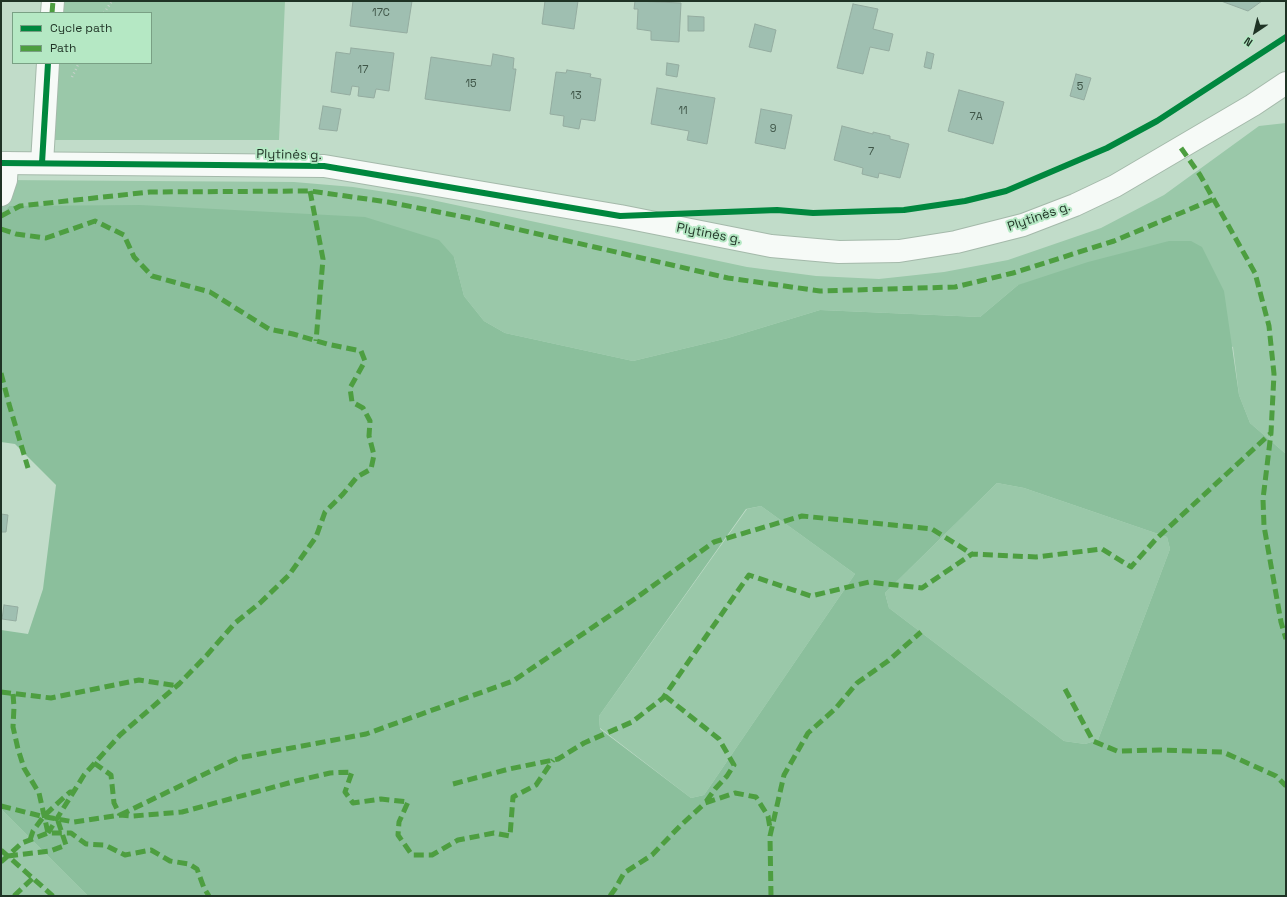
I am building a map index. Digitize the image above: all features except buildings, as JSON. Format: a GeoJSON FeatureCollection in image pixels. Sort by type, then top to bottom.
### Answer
{"type":"FeatureCollection","features":[{"type":"Feature","properties":{"kind":"main road"},"geometry":{"type":"LineString","coordinates":[[52,1],[52,12]]}},
{"type":"Feature","properties":{"kind":"main road"},"geometry":{"type":"LineString","coordinates":[[42,163],[48,64]]}},
{"type":"Feature","properties":{"kind":"main road","name":"Plytinės g."},"geometry":{"type":"LineString","coordinates":[[4,163],[324,166],[620,216],[771,246],[839,252],[899,251],[956,242],[1023,225],[1075,205],[1115,186],[1141,171],[1253,105],[1286,83]]}},
{"type":"Feature","properties":{"kind":"main road"},"geometry":{"type":"LineString","coordinates":[[1,196],[6,180],[4,163]]}},
{"type":"Feature","properties":{"kind":"path"},"geometry":{"type":"LineString","coordinates":[[105,12],[112,1]]}},
{"type":"Feature","properties":{"kind":"green space"},"geometry":{"type":"Polygon","coordinates":[[[60,1],[285,1],[279,140],[49,140],[55,64],[152,64],[152,12],[59,12],[60,1]]]}},
{"type":"Feature","properties":{"kind":"green space"},"geometry":{"type":"Polygon","coordinates":[[[1286,123],[1286,454],[1250,423],[1239,395],[1233,347],[1018,285],[980,317],[820,310],[728,338],[633,361],[505,333],[484,321],[464,296],[454,257],[9,206],[1,216],[1,180],[294,182],[353,187],[418,197],[747,267],[816,276],[879,279],[944,272],[1008,260],[1101,228],[1164,195],[1259,126],[1286,123]]]}},
{"type":"Feature","properties":{"kind":"green space"},"geometry":{"type":"Polygon","coordinates":[[[140,205],[365,217],[439,240],[454,257],[464,296],[484,321],[505,333],[633,361],[728,338],[820,310],[980,317],[1018,285],[1088,262],[1169,241],[1191,241],[1202,247],[1224,291],[1239,395],[1250,423],[1286,454],[1286,896],[88,896],[1,809],[1,630],[28,634],[43,589],[56,485],[15,444],[1,442],[1,216],[9,206],[140,205]],[[997,483],[885,593],[889,608],[1064,741],[1085,744],[1098,740],[1170,549],[1167,537],[1024,488],[997,483]],[[761,506],[746,509],[599,716],[600,729],[691,798],[704,795],[855,574],[761,506]]]}},
{"type":"Feature","properties":{"kind":"green space"},"geometry":{"type":"Polygon","coordinates":[[[997,483],[1024,488],[1167,537],[1170,549],[1098,740],[1085,744],[1064,741],[889,608],[885,593],[997,483]]]}},
{"type":"Feature","properties":{"kind":"green space"},"geometry":{"type":"Polygon","coordinates":[[[761,506],[855,574],[704,795],[691,798],[600,728],[599,716],[747,509],[761,506]]]}},
{"type":"Feature","properties":{"kind":"green space"},"geometry":{"type":"Polygon","coordinates":[[[1,809],[88,896],[2,896],[1,809]]]}},
{"type":"Feature","properties":{"kind":"marked path"},"geometry":{"type":"LineString","coordinates":[[52,12],[53,1]]}},
{"type":"Feature","properties":{"kind":"marked path"},"geometry":{"type":"LineString","coordinates":[[1181,148],[1200,175],[1255,273],[1269,326],[1274,374],[1271,433],[1263,499],[1264,526],[1281,622],[1286,639]]}},
{"type":"Feature","properties":{"kind":"marked path"},"geometry":{"type":"LineString","coordinates":[[310,191],[323,259],[316,341]]}},
{"type":"Feature","properties":{"kind":"marked path"},"geometry":{"type":"LineString","coordinates":[[1,216],[20,206],[150,192],[310,191],[388,202],[469,218],[728,278],[820,291],[955,287],[1013,273],[1114,241],[1214,199]]}},
{"type":"Feature","properties":{"kind":"marked path"},"geometry":{"type":"LineString","coordinates":[[1,229],[16,234],[46,238],[95,221],[124,235],[134,257],[152,276],[210,292],[269,329],[361,351],[365,361],[350,388],[352,402],[363,408],[370,421],[369,436],[374,455],[371,469],[357,477],[325,512],[316,537],[289,575],[260,603],[235,623],[179,684],[120,735],[84,775],[48,833]]}},
{"type":"Feature","properties":{"kind":"marked path"},"geometry":{"type":"LineString","coordinates":[[1,373],[28,468]]}},
{"type":"Feature","properties":{"kind":"marked path"},"geometry":{"type":"LineString","coordinates":[[453,784],[509,769],[558,759],[584,743],[632,722],[663,698],[749,575],[811,596],[869,582],[922,588],[972,554],[1036,557],[1102,549],[1131,567],[1156,539],[1271,433]]}},
{"type":"Feature","properties":{"kind":"marked path"},"geometry":{"type":"LineString","coordinates":[[120,815],[238,758],[366,734],[513,681],[636,598],[714,542],[802,516],[932,529],[972,554]]}},
{"type":"Feature","properties":{"kind":"marked path"},"geometry":{"type":"LineString","coordinates":[[771,896],[770,836],[784,775],[808,733],[835,709],[857,683],[888,661],[921,632]]}},
{"type":"Feature","properties":{"kind":"marked path"},"geometry":{"type":"LineString","coordinates":[[1,692],[51,698],[139,680],[178,686]]}},
{"type":"Feature","properties":{"kind":"marked path"},"geometry":{"type":"LineString","coordinates":[[1065,689],[1093,741],[1117,751],[1160,750],[1223,752],[1276,776],[1286,786]]}},
{"type":"Feature","properties":{"kind":"marked path"},"geometry":{"type":"LineString","coordinates":[[13,694],[13,727],[18,749],[24,768],[39,793],[48,833]]}},
{"type":"Feature","properties":{"kind":"marked path"},"geometry":{"type":"LineString","coordinates":[[665,696],[719,739],[734,765],[705,803]]}},
{"type":"Feature","properties":{"kind":"marked path"},"geometry":{"type":"LineString","coordinates":[[1,806],[41,816],[74,822],[120,815],[133,816],[182,812],[296,781],[330,773],[352,772],[345,792],[353,803],[381,799],[408,802],[399,822],[398,835],[412,855],[432,855],[458,840],[494,833],[510,836],[513,797],[536,785],[553,760]]}},
{"type":"Feature","properties":{"kind":"marked path"},"geometry":{"type":"LineString","coordinates":[[94,763],[111,775],[114,803],[120,815]]}},
{"type":"Feature","properties":{"kind":"marked path"},"geometry":{"type":"LineString","coordinates":[[30,840],[33,831],[44,816],[70,792],[73,792]]}},
{"type":"Feature","properties":{"kind":"marked path"},"geometry":{"type":"LineString","coordinates":[[610,896],[624,873],[652,855],[705,803],[735,793],[756,797],[768,816],[770,828]]}},
{"type":"Feature","properties":{"kind":"marked path"},"geometry":{"type":"LineString","coordinates":[[8,856],[50,851],[66,845],[57,818]]}},
{"type":"Feature","properties":{"kind":"marked path"},"geometry":{"type":"LineString","coordinates":[[1,862],[22,843],[48,833],[71,833],[86,844],[105,845],[125,855],[151,850],[170,861],[189,864],[197,869],[204,888],[209,896]]}},
{"type":"Feature","properties":{"kind":"marked path"},"geometry":{"type":"LineString","coordinates":[[1,850],[53,896]]}},
{"type":"Feature","properties":{"kind":"marked path"},"geometry":{"type":"LineString","coordinates":[[14,896],[33,878]]}},
{"type":"Feature","properties":{"kind":"cycle path"},"geometry":{"type":"LineString","coordinates":[[1,163],[324,166],[620,216],[777,210],[813,213],[904,210],[965,201],[1006,191],[1107,148],[1157,121],[1286,37]]}},
{"type":"Feature","properties":{"kind":"cycle path"},"geometry":{"type":"LineString","coordinates":[[42,163],[48,64]]}}]}
